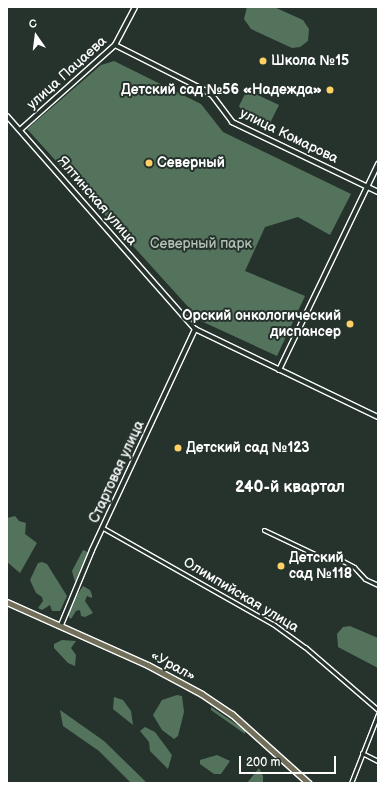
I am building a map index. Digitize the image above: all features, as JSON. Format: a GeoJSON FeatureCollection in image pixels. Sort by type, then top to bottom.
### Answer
{"type":"FeatureCollection","features":[{"type":"Feature","properties":{"kind":"main road","name":"улица Пацаева"},"geometry":{"type":"LineString","coordinates":[[20,130],[115,45],[135,7]]}},
{"type":"Feature","properties":{"kind":"main road","name":"улица Комарова"},"geometry":{"type":"LineString","coordinates":[[115,45],[212,95],[232,122],[378,192]]}},
{"type":"Feature","properties":{"kind":"main road","name":"Ялтинская улица"},"geometry":{"type":"LineString","coordinates":[[7,116],[195,329],[378,417]]}},
{"type":"Feature","properties":{"kind":"main road"},"geometry":{"type":"LineString","coordinates":[[280,370],[378,164]]}},
{"type":"Feature","properties":{"kind":"main road","name":"Стартовая улица"},"geometry":{"type":"LineString","coordinates":[[61,625],[103,528],[195,329]]}},
{"type":"Feature","properties":{"kind":"main road","name":"«Урал»"},"geometry":{"type":"LineString","coordinates":[[7,602],[148,665],[202,694],[237,718],[309,783]]}},
{"type":"Feature","properties":{"kind":"street","name":"Олимпийская улица"},"geometry":{"type":"LineString","coordinates":[[103,528],[274,624],[305,647],[378,710]]}},
{"type":"Feature","properties":{"kind":"street"},"geometry":{"type":"LineString","coordinates":[[264,530],[325,559],[331,556],[341,560],[354,567],[365,579],[378,586]]}},
{"type":"Feature","properties":{"kind":"street"},"geometry":{"type":"LineString","coordinates":[[351,783],[373,723],[378,714]]}},
{"type":"Feature","properties":{"kind":"street"},"geometry":{"type":"LineString","coordinates":[[373,723],[378,726]]}},
{"type":"Feature","properties":{"kind":"street"},"geometry":{"type":"LineString","coordinates":[[362,753],[378,761]]}},
{"type":"Feature","properties":{"kind":"green space"},"geometry":{"type":"Polygon","coordinates":[[[247,7],[274,7],[303,20],[309,29],[308,41],[300,47],[292,48],[251,29],[244,19],[247,7]]]}},
{"type":"Feature","properties":{"kind":"green space","name":"Северный парк"},"geometry":{"type":"Polygon","coordinates":[[[114,61],[201,104],[223,132],[351,194],[330,235],[298,217],[265,227],[245,271],[305,296],[277,356],[201,321],[27,129],[101,65],[114,61]]]}},
{"type":"Feature","properties":{"kind":"green space"},"geometry":{"type":"Polygon","coordinates":[[[247,90],[279,105],[270,123],[242,111],[239,106],[247,90]]]}},
{"type":"Feature","properties":{"kind":"green space"},"geometry":{"type":"Polygon","coordinates":[[[15,516],[19,521],[26,523],[25,534],[37,543],[20,573],[7,562],[7,518],[15,516]]]}},
{"type":"Feature","properties":{"kind":"green space"},"geometry":{"type":"Polygon","coordinates":[[[83,550],[88,552],[75,582],[72,571],[83,550]]]}},
{"type":"Feature","properties":{"kind":"green space"},"geometry":{"type":"Polygon","coordinates":[[[42,562],[47,564],[67,596],[60,611],[52,611],[50,605],[42,610],[38,608],[43,601],[42,597],[36,593],[30,580],[38,563],[42,562]]]}},
{"type":"Feature","properties":{"kind":"green space"},"geometry":{"type":"Polygon","coordinates":[[[83,586],[90,590],[92,595],[92,598],[87,596],[85,601],[93,613],[85,617],[81,616],[80,610],[76,611],[71,619],[68,616],[75,598],[83,586]]]}},
{"type":"Feature","properties":{"kind":"green space"},"geometry":{"type":"Polygon","coordinates":[[[350,626],[378,638],[378,668],[338,647],[337,634],[343,627],[350,626]]]}},
{"type":"Feature","properties":{"kind":"green space"},"geometry":{"type":"Polygon","coordinates":[[[62,640],[76,641],[71,648],[76,655],[75,666],[68,663],[54,648],[54,644],[62,640]]]}},
{"type":"Feature","properties":{"kind":"green space"},"geometry":{"type":"Polygon","coordinates":[[[177,695],[182,696],[184,712],[178,736],[174,739],[162,730],[153,715],[162,700],[177,695]]]}},
{"type":"Feature","properties":{"kind":"green space"},"geometry":{"type":"Polygon","coordinates":[[[114,697],[123,700],[131,711],[133,725],[113,709],[114,697]]]}},
{"type":"Feature","properties":{"kind":"green space"},"geometry":{"type":"Polygon","coordinates":[[[211,707],[245,730],[245,734],[211,710],[211,707]]]}},
{"type":"Feature","properties":{"kind":"green space"},"geometry":{"type":"Polygon","coordinates":[[[60,710],[104,741],[147,783],[131,783],[99,751],[63,726],[60,710]]]}},
{"type":"Feature","properties":{"kind":"green space"},"geometry":{"type":"Polygon","coordinates":[[[145,727],[155,732],[172,755],[168,769],[150,751],[149,742],[140,731],[145,727]]]}},
{"type":"Feature","properties":{"kind":"green space"},"geometry":{"type":"Polygon","coordinates":[[[217,755],[230,761],[221,774],[214,774],[200,764],[200,760],[217,755]]]}},
{"type":"Feature","properties":{"kind":"green space"},"geometry":{"type":"Polygon","coordinates":[[[259,768],[263,776],[263,783],[247,783],[259,768]]]}},
{"type":"Feature","properties":{"kind":"place","name":"Школа №15"},"geometry":{"type":"Point","coordinates":[263,61]}},
{"type":"Feature","properties":{"kind":"place","name":"Детский сад №56 «Надежда»"},"geometry":{"type":"Point","coordinates":[330,90]}},
{"type":"Feature","properties":{"kind":"place","name":"Северный"},"geometry":{"type":"Point","coordinates":[149,163]}},
{"type":"Feature","properties":{"kind":"place","name":"Орский онкологический диспансер"},"geometry":{"type":"Point","coordinates":[350,324]}},
{"type":"Feature","properties":{"kind":"place","name":"Детский сад №123"},"geometry":{"type":"Point","coordinates":[178,448]}},
{"type":"Feature","properties":{"kind":"place","name":"Детский сад №118"},"geometry":{"type":"Point","coordinates":[281,566]}},
{"type":"Feature","properties":{"kind":"district","name":"240-й квартал"},"geometry":{"type":"Point","coordinates":[290,488]}}]}
